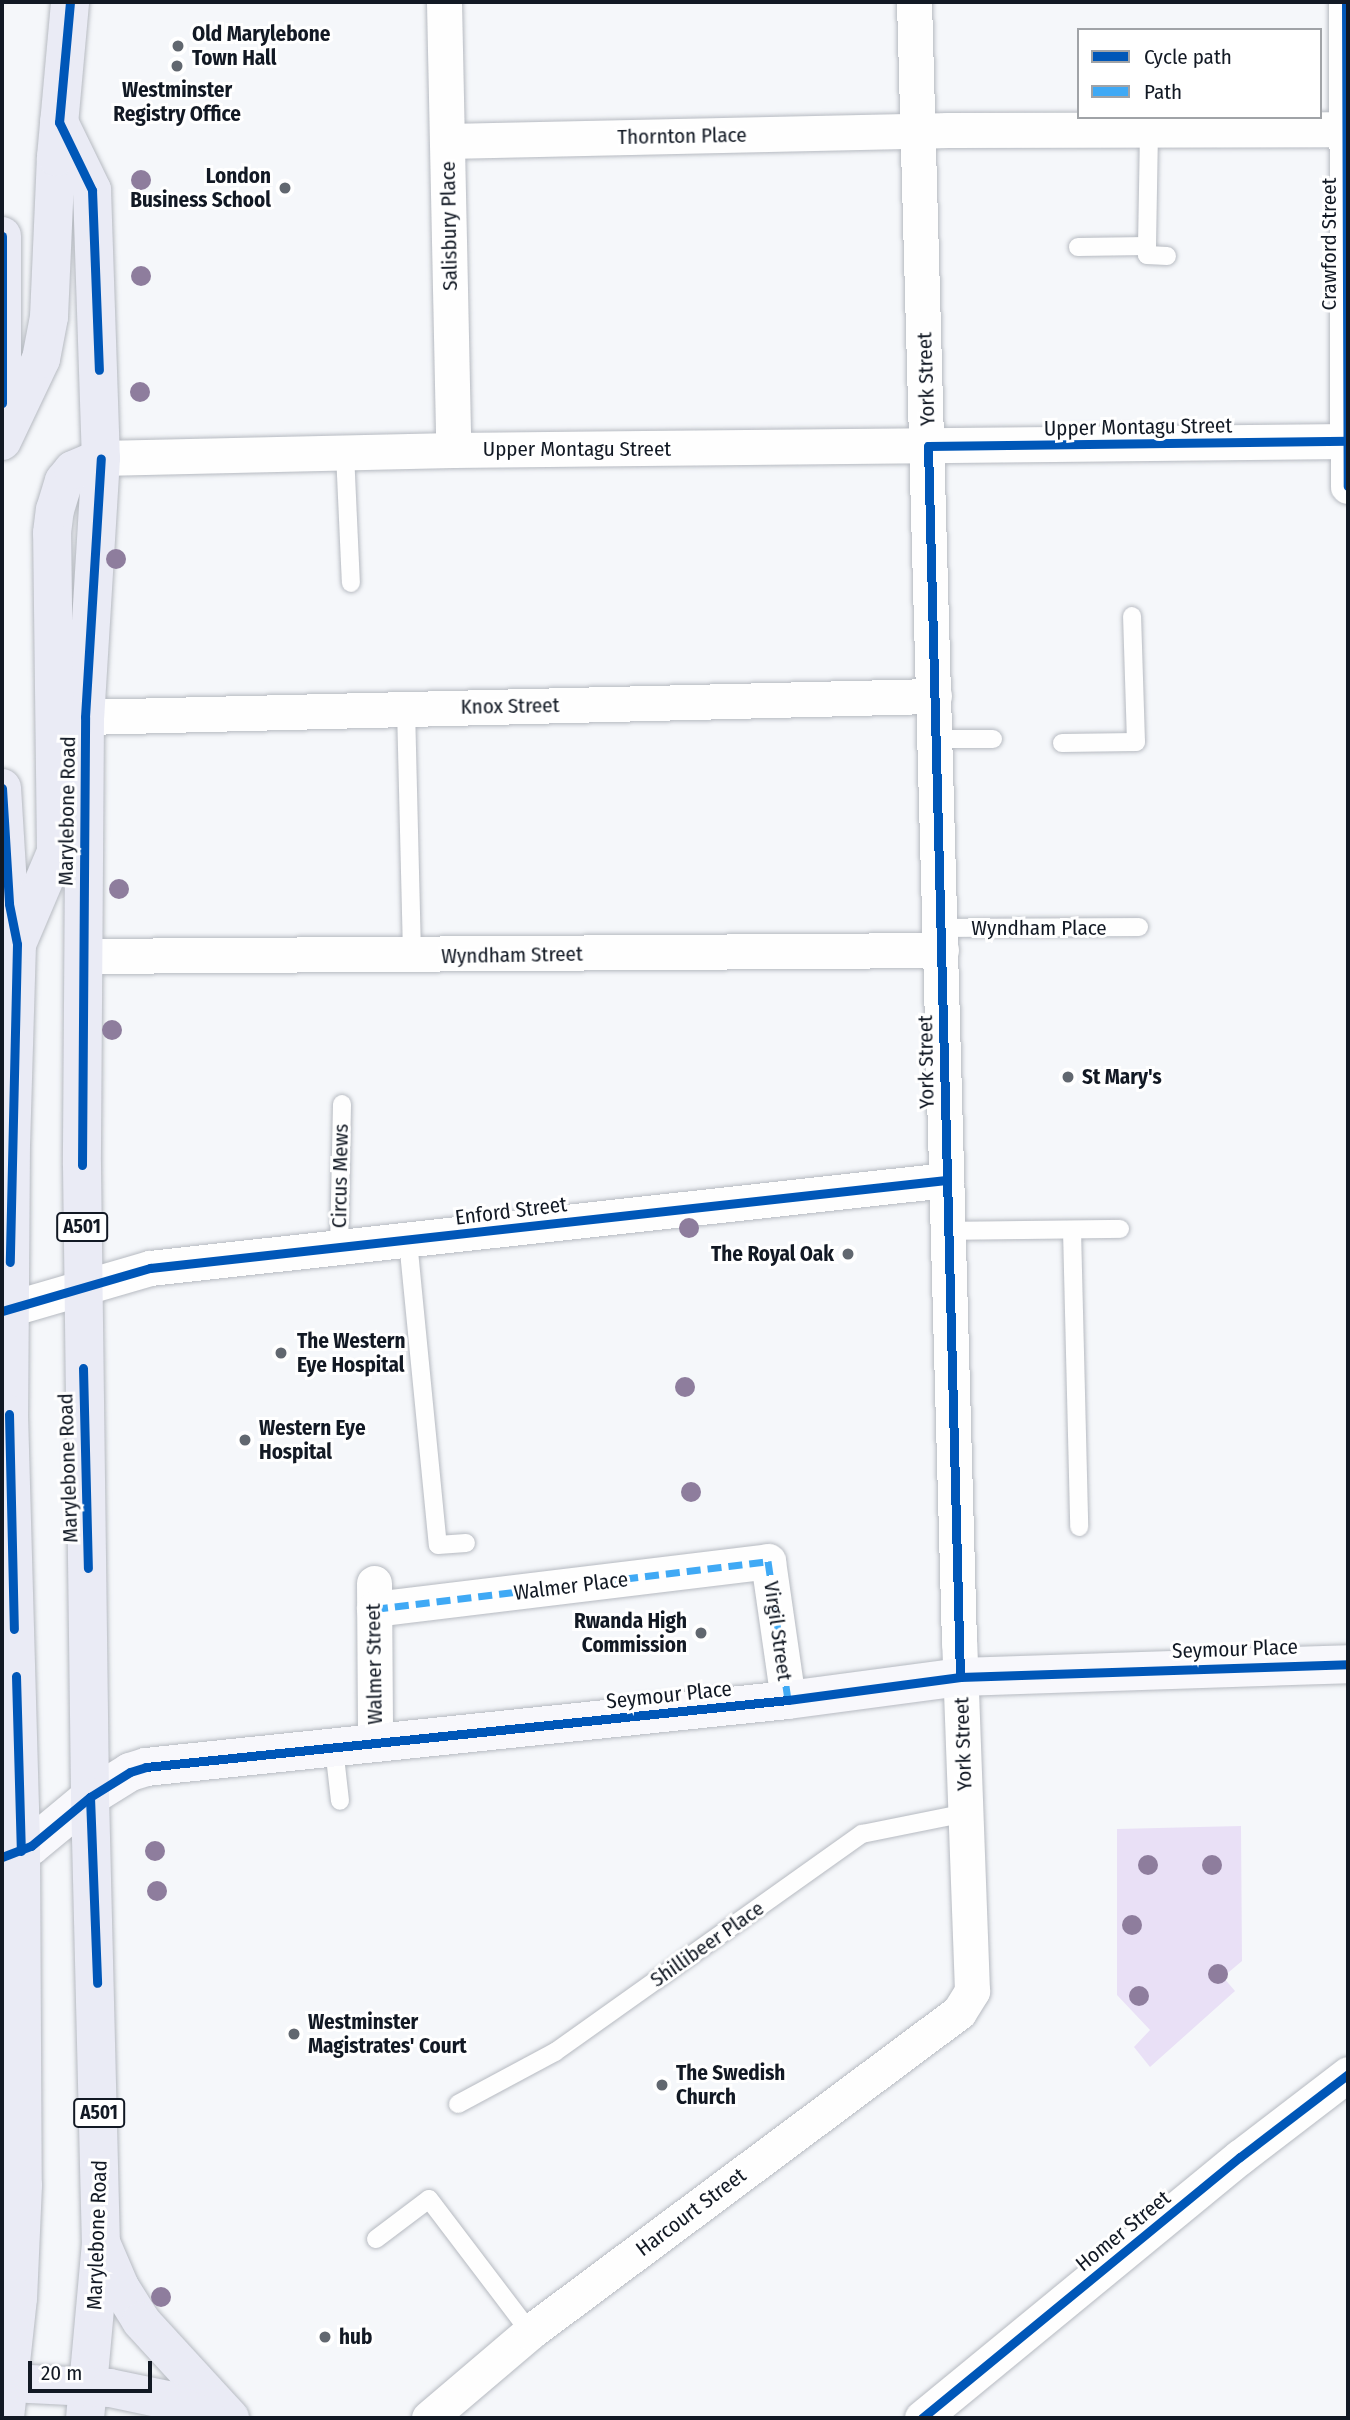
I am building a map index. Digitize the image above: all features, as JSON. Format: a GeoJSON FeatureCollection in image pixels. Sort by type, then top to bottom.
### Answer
{"type":"FeatureCollection","features":[{"type":"Feature","properties":{"kind":"highway"},"geometry":{"type":"LineString","coordinates":[[2,441],[41,359],[49,317],[59,122],[70,2]]}},
{"type":"Feature","properties":{"kind":"highway","name":"Marylebone Road"},"geometry":{"type":"LineString","coordinates":[[59,122],[92,190],[101,458],[85,717],[83,956],[83,1289],[90,1797],[101,2243],[86,2402]]}},
{"type":"Feature","properties":{"kind":"highway"},"geometry":{"type":"LineString","coordinates":[[2,236],[2,403]]}},
{"type":"Feature","properties":{"kind":"highway"},"geometry":{"type":"LineString","coordinates":[[17,944],[56,852],[52,533],[55,510],[64,481],[73,470],[101,458]]}},
{"type":"Feature","properties":{"kind":"highway"},"geometry":{"type":"LineString","coordinates":[[2,788],[4,858],[17,944],[5,1310],[11,1543],[9,1725],[12,2183],[18,2298],[5,2395],[86,2402],[167,2400],[208,2418]]}},
{"type":"Feature","properties":{"kind":"highway","name":"A501"},"geometry":{"type":"LineString","coordinates":[[101,2243],[120,2287],[141,2321],[230,2418]]}},
{"type":"Feature","properties":{"kind":"street","name":"Salisbury Place"},"geometry":{"type":"LineString","coordinates":[[443,2],[453,450]]}},
{"type":"Feature","properties":{"kind":"street","name":"York Street"},"geometry":{"type":"LineString","coordinates":[[914,2],[960,1677],[972,1991],[959,2012]]}},
{"type":"Feature","properties":{"kind":"street","name":"Crawford Street"},"geometry":{"type":"LineString","coordinates":[[1346,2],[1348,486]]}},
{"type":"Feature","properties":{"kind":"street","name":"Thornton Place"},"geometry":{"type":"LineString","coordinates":[[447,141],[1138,125],[1347,129]]}},
{"type":"Feature","properties":{"kind":"street","name":"Upper Montagu Street"},"geometry":{"type":"LineString","coordinates":[[101,458],[453,450],[1348,441]]}},
{"type":"Feature","properties":{"kind":"street","name":"Knox Street"},"geometry":{"type":"LineString","coordinates":[[85,717],[934,696]]}},
{"type":"Feature","properties":{"kind":"street","name":"Wyndham Street"},"geometry":{"type":"LineString","coordinates":[[83,956],[411,956],[940,939]]}},
{"type":"Feature","properties":{"kind":"street","name":"Enford Street"},"geometry":{"type":"LineString","coordinates":[[5,1310],[150,1268],[946,1180]]}},
{"type":"Feature","properties":{"kind":"street","name":"Walmer Place"},"geometry":{"type":"LineString","coordinates":[[374,1596],[768,1561]]}},
{"type":"Feature","properties":{"kind":"street","name":"Virgil Street"},"geometry":{"type":"LineString","coordinates":[[768,1561],[788,1700]]}},
{"type":"Feature","properties":{"kind":"street","name":"Walmer Street"},"geometry":{"type":"LineString","coordinates":[[374,1596],[375,1744]]}},
{"type":"Feature","properties":{"kind":"street","name":"Seymour Place"},"geometry":{"type":"LineString","coordinates":[[11,1854],[55,1828],[90,1797],[121,1777],[146,1767],[788,1700],[960,1677],[1348,1664]]}},
{"type":"Feature","properties":{"kind":"street","name":"Harcourt Street"},"geometry":{"type":"LineString","coordinates":[[429,2418],[530,2332],[959,2012]]}},
{"type":"Feature","properties":{"kind":"street","name":"Homer Street"},"geometry":{"type":"LineString","coordinates":[[922,2418],[1240,2157],[1348,2074]]}},
{"type":"Feature","properties":{"kind":"lane"},"geometry":{"type":"LineString","coordinates":[[1138,125],[1147,256],[1167,256]]}},
{"type":"Feature","properties":{"kind":"lane"},"geometry":{"type":"LineString","coordinates":[[1078,247],[1147,246]]}},
{"type":"Feature","properties":{"kind":"lane"},"geometry":{"type":"LineString","coordinates":[[345,453],[351,583]]}},
{"type":"Feature","properties":{"kind":"lane"},"geometry":{"type":"LineString","coordinates":[[1062,743],[1136,742],[1132,616]]}},
{"type":"Feature","properties":{"kind":"lane"},"geometry":{"type":"LineString","coordinates":[[406,708],[411,956]]}},
{"type":"Feature","properties":{"kind":"lane"},"geometry":{"type":"LineString","coordinates":[[935,739],[993,739]]}},
{"type":"Feature","properties":{"kind":"lane","name":"Wyndham Place"},"geometry":{"type":"LineString","coordinates":[[940,939],[1139,927]]}},
{"type":"Feature","properties":{"kind":"lane","name":"Circus Mews"},"geometry":{"type":"LineString","coordinates":[[339,1248],[342,1104]]}},
{"type":"Feature","properties":{"kind":"lane"},"geometry":{"type":"LineString","coordinates":[[948,1231],[1120,1228]]}},
{"type":"Feature","properties":{"kind":"lane"},"geometry":{"type":"LineString","coordinates":[[1072,1230],[1079,1527]]}},
{"type":"Feature","properties":{"kind":"lane"},"geometry":{"type":"LineString","coordinates":[[408,1241],[438,1545],[466,1542]]}},
{"type":"Feature","properties":{"kind":"lane"},"geometry":{"type":"LineString","coordinates":[[334,1748],[340,1801]]}},
{"type":"Feature","properties":{"kind":"lane","name":"Shillibeer Place"},"geometry":{"type":"LineString","coordinates":[[458,2104],[555,2052],[862,1834],[966,1813]]}},
{"type":"Feature","properties":{"kind":"lane"},"geometry":{"type":"LineString","coordinates":[[376,2239],[429,2199],[530,2332]]}},
{"type":"Feature","properties":{"kind":"shaded area"},"geometry":{"type":"Polygon","coordinates":[[[1241,1826],[1242,1961],[1223,1977],[1235,1991],[1150,2067],[1134,2047],[1150,2030],[1117,1995],[1117,1829],[1241,1826]]]}},
{"type":"Feature","properties":{"kind":"marked path"},"geometry":{"type":"LineString","coordinates":[[374,1609],[768,1561],[788,1700]]}},
{"type":"Feature","properties":{"kind":"cycle path"},"geometry":{"type":"LineString","coordinates":[[70,2],[59,122],[92,190],[99,370]]}},
{"type":"Feature","properties":{"kind":"cycle path"},"geometry":{"type":"LineString","coordinates":[[1346,2],[1348,486]]}},
{"type":"Feature","properties":{"kind":"cycle path"},"geometry":{"type":"LineString","coordinates":[[2,236],[2,403]]}},
{"type":"Feature","properties":{"kind":"cycle path"},"geometry":{"type":"LineString","coordinates":[[960,1677],[928,446],[1348,441]]}},
{"type":"Feature","properties":{"kind":"cycle path"},"geometry":{"type":"LineString","coordinates":[[82,1165],[85,717],[101,458]]}},
{"type":"Feature","properties":{"kind":"cycle path"},"geometry":{"type":"LineString","coordinates":[[2,788],[9,904],[17,944],[10,1262]]}},
{"type":"Feature","properties":{"kind":"cycle path"},"geometry":{"type":"LineString","coordinates":[[2,1311],[150,1268],[946,1180]]}},
{"type":"Feature","properties":{"kind":"cycle path"},"geometry":{"type":"LineString","coordinates":[[83,1368],[88,1568]]}},
{"type":"Feature","properties":{"kind":"cycle path"},"geometry":{"type":"LineString","coordinates":[[9,1414],[14,1629]]}},
{"type":"Feature","properties":{"kind":"cycle path"},"geometry":{"type":"LineString","coordinates":[[2,1857],[31,1846],[90,1797],[130,1772],[146,1767],[788,1700],[960,1677],[1348,1664]]}},
{"type":"Feature","properties":{"kind":"cycle path"},"geometry":{"type":"LineString","coordinates":[[16,1676],[21,1851]]}},
{"type":"Feature","properties":{"kind":"cycle path"},"geometry":{"type":"LineString","coordinates":[[90,1797],[97,1983]]}},
{"type":"Feature","properties":{"kind":"cycle path"},"geometry":{"type":"LineString","coordinates":[[922,2418],[1240,2157],[1348,2074]]}},
{"type":"Feature","properties":{"kind":"place","name":"Old Marylebone Town Hall"},"geometry":{"type":"Point","coordinates":[178,46]}},
{"type":"Feature","properties":{"kind":"place","name":"Westminster Registry Office"},"geometry":{"type":"Point","coordinates":[177,66]}},
{"type":"Feature","properties":{"kind":"place","name":"London Business School"},"geometry":{"type":"Point","coordinates":[285,188]}},
{"type":"Feature","properties":{"kind":"place","name":"St Mary's"},"geometry":{"type":"Point","coordinates":[1068,1077]}},
{"type":"Feature","properties":{"kind":"place","name":"The Royal Oak"},"geometry":{"type":"Point","coordinates":[848,1254]}},
{"type":"Feature","properties":{"kind":"place","name":"The Western Eye Hospital"},"geometry":{"type":"Point","coordinates":[281,1353]}},
{"type":"Feature","properties":{"kind":"place","name":"Western Eye Hospital"},"geometry":{"type":"Point","coordinates":[245,1440]}},
{"type":"Feature","properties":{"kind":"place","name":"Rwanda High Commission"},"geometry":{"type":"Point","coordinates":[701,1633]}},
{"type":"Feature","properties":{"kind":"place","name":"Westminster Magistrates' Court"},"geometry":{"type":"Point","coordinates":[294,2034]}},
{"type":"Feature","properties":{"kind":"place","name":"The Swedish Church"},"geometry":{"type":"Point","coordinates":[662,2085]}},
{"type":"Feature","properties":{"kind":"place","name":"hub"},"geometry":{"type":"Point","coordinates":[325,2337]}}]}
